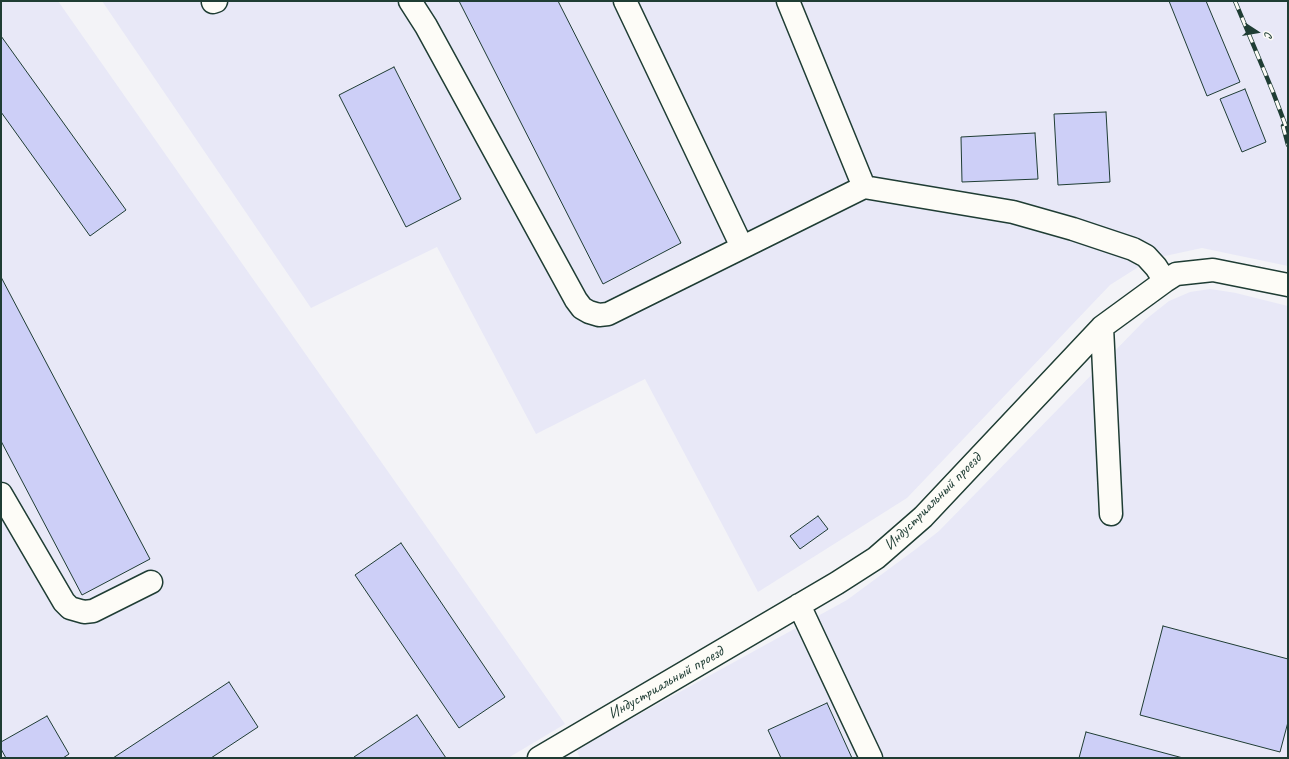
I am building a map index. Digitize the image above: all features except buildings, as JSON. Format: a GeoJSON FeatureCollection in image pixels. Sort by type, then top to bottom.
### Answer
{"type":"FeatureCollection","features":[{"type":"Feature","properties":{"kind":"street"},"geometry":{"type":"LineString","coordinates":[[410,1],[426,26],[582,308],[599,315],[608,314],[864,187],[1013,212],[1073,229],[1133,249],[1146,256],[1156,267],[1165,281]]}},
{"type":"Feature","properties":{"kind":"street"},"geometry":{"type":"LineString","coordinates":[[625,1],[742,247]]}},
{"type":"Feature","properties":{"kind":"street"},"geometry":{"type":"LineString","coordinates":[[788,1],[864,187]]}},
{"type":"Feature","properties":{"kind":"street","name":"Индустриальный проезд"},"geometry":{"type":"LineString","coordinates":[[539,758],[876,558],[914,525],[1102,327],[1176,274],[1213,270],[1288,285]]}},
{"type":"Feature","properties":{"kind":"street"},"geometry":{"type":"LineString","coordinates":[[1102,327],[1111,514]]}},
{"type":"Feature","properties":{"kind":"street"},"geometry":{"type":"LineString","coordinates":[[1,494],[64,602],[70,608],[84,612],[93,611],[151,582]]}},
{"type":"Feature","properties":{"kind":"street"},"geometry":{"type":"LineString","coordinates":[[799,605],[871,758]]}},
{"type":"Feature","properties":{"kind":"shaded area"},"geometry":{"type":"Polygon","coordinates":[[[1,1],[58,1],[565,724],[508,758],[1,758],[1,1]]]}},
{"type":"Feature","properties":{"kind":"shaded area"},"geometry":{"type":"Polygon","coordinates":[[[102,1],[1288,1],[1288,266],[1202,248],[1151,259],[1110,285],[907,498],[758,592],[645,379],[536,434],[437,247],[311,308],[102,1]]]}},
{"type":"Feature","properties":{"kind":"shaded area"},"geometry":{"type":"Polygon","coordinates":[[[1210,289],[1236,293],[1288,306],[1288,758],[580,758],[576,749],[847,600],[916,549],[939,531],[1145,320],[1169,301],[1190,292],[1210,289]]]}},
{"type":"Feature","properties":{"kind":"railway"},"geometry":{"type":"LineString","coordinates":[[1235,1],[1288,132]]}},
{"type":"Feature","properties":{"kind":"railway"},"geometry":{"type":"LineString","coordinates":[[1283,126],[1288,145]]}}]}
